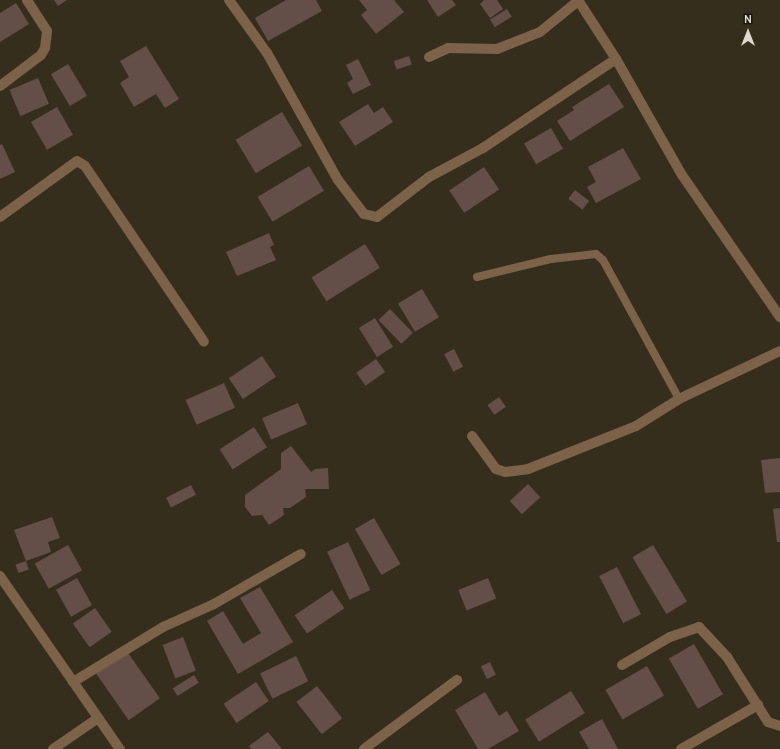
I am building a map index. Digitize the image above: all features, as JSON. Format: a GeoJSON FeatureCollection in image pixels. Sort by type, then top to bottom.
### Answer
{"type":"FeatureCollection","features":[{"type":"Feature","properties":{"kind":"street"},"geometry":{"type":"LineString","coordinates":[[0,86],[40,55],[46,48],[47,31],[27,0]]}},
{"type":"Feature","properties":{"kind":"street"},"geometry":{"type":"LineString","coordinates":[[229,0],[267,53],[338,180],[364,214],[377,217],[429,177],[483,148],[616,59]]}},
{"type":"Feature","properties":{"kind":"street"},"geometry":{"type":"LineString","coordinates":[[429,57],[448,48],[498,49],[540,32],[578,1],[616,59],[682,175],[780,317]]}},
{"type":"Feature","properties":{"kind":"street"},"geometry":{"type":"LineString","coordinates":[[0,217],[77,161],[81,163],[204,342]]}},
{"type":"Feature","properties":{"kind":"street"},"geometry":{"type":"LineString","coordinates":[[472,436],[496,469],[515,472],[636,426],[679,399],[780,351]]}},
{"type":"Feature","properties":{"kind":"street"},"geometry":{"type":"LineString","coordinates":[[74,682],[156,631],[214,604],[301,554]]}},
{"type":"Feature","properties":{"kind":"street"},"geometry":{"type":"LineString","coordinates":[[0,576],[120,749]]}},
{"type":"Feature","properties":{"kind":"street"},"geometry":{"type":"LineString","coordinates":[[622,665],[670,637],[699,627],[727,657],[768,722],[780,726]]}},
{"type":"Feature","properties":{"kind":"street"},"geometry":{"type":"LineString","coordinates":[[364,749],[457,680]]}},
{"type":"Feature","properties":{"kind":"street"},"geometry":{"type":"LineString","coordinates":[[681,749],[758,705]]}},
{"type":"Feature","properties":{"kind":"street"},"geometry":{"type":"LineString","coordinates":[[53,749],[98,718]]}},
{"type":"Feature","properties":{"kind":"lane"},"geometry":{"type":"LineString","coordinates":[[477,277],[550,259],[596,254],[603,260],[679,399]]}},
{"type":"Feature","properties":{"kind":"building"},"geometry":{"type":"Polygon","coordinates":[[[54,0],[67,0],[58,6],[54,0]]]}},
{"type":"Feature","properties":{"kind":"building"},"geometry":{"type":"Polygon","coordinates":[[[286,0],[316,0],[322,11],[268,41],[255,18],[286,0]]]}},
{"type":"Feature","properties":{"kind":"building"},"geometry":{"type":"Polygon","coordinates":[[[359,0],[394,0],[404,12],[376,34],[361,15],[367,10],[359,0]]]}},
{"type":"Feature","properties":{"kind":"building"},"geometry":{"type":"Polygon","coordinates":[[[427,0],[452,0],[456,5],[438,17],[427,0]]]}},
{"type":"Feature","properties":{"kind":"building"},"geometry":{"type":"Polygon","coordinates":[[[484,0],[497,0],[503,9],[490,18],[480,4],[484,0]]]}},
{"type":"Feature","properties":{"kind":"building"},"geometry":{"type":"Polygon","coordinates":[[[16,3],[29,24],[0,42],[0,13],[16,3]]]}},
{"type":"Feature","properties":{"kind":"building"},"geometry":{"type":"Polygon","coordinates":[[[507,9],[512,17],[495,27],[490,20],[507,9]]]}},
{"type":"Feature","properties":{"kind":"building"},"geometry":{"type":"Polygon","coordinates":[[[146,46],[179,99],[165,108],[156,94],[134,107],[120,83],[129,77],[120,61],[146,46]]]}},
{"type":"Feature","properties":{"kind":"building"},"geometry":{"type":"Polygon","coordinates":[[[409,56],[412,65],[397,70],[394,61],[409,56]]]}},
{"type":"Feature","properties":{"kind":"building"},"geometry":{"type":"Polygon","coordinates":[[[358,59],[371,85],[353,94],[347,83],[353,79],[346,65],[358,59]]]}},
{"type":"Feature","properties":{"kind":"building"},"geometry":{"type":"Polygon","coordinates":[[[68,64],[87,96],[70,106],[51,74],[68,64]]]}},
{"type":"Feature","properties":{"kind":"building"},"geometry":{"type":"Polygon","coordinates":[[[38,78],[49,104],[20,116],[9,90],[38,78]]]}},
{"type":"Feature","properties":{"kind":"building"},"geometry":{"type":"Polygon","coordinates":[[[609,84],[624,107],[570,141],[557,121],[574,110],[572,107],[609,84]]]}},
{"type":"Feature","properties":{"kind":"building"},"geometry":{"type":"Polygon","coordinates":[[[368,104],[374,113],[383,107],[393,122],[355,146],[339,122],[368,104]]]}},
{"type":"Feature","properties":{"kind":"building"},"geometry":{"type":"Polygon","coordinates":[[[57,107],[73,135],[47,150],[31,122],[57,107]]]}},
{"type":"Feature","properties":{"kind":"building"},"geometry":{"type":"Polygon","coordinates":[[[282,112],[302,145],[256,173],[236,140],[282,112]]]}},
{"type":"Feature","properties":{"kind":"building"},"geometry":{"type":"Polygon","coordinates":[[[551,128],[563,149],[536,164],[524,144],[551,128]]]}},
{"type":"Feature","properties":{"kind":"building"},"geometry":{"type":"Polygon","coordinates":[[[2,144],[15,172],[0,179],[0,145],[2,144]]]}},
{"type":"Feature","properties":{"kind":"building"},"geometry":{"type":"Polygon","coordinates":[[[623,148],[641,179],[596,203],[587,187],[596,182],[588,167],[623,148]]]}},
{"type":"Feature","properties":{"kind":"building"},"geometry":{"type":"Polygon","coordinates":[[[309,166],[324,191],[273,222],[258,197],[309,166]]]}},
{"type":"Feature","properties":{"kind":"building"},"geometry":{"type":"Polygon","coordinates":[[[484,167],[499,189],[464,213],[449,190],[484,167]]]}},
{"type":"Feature","properties":{"kind":"building"},"geometry":{"type":"Polygon","coordinates":[[[575,190],[589,201],[582,210],[568,199],[575,190]]]}},
{"type":"Feature","properties":{"kind":"building"},"geometry":{"type":"Polygon","coordinates":[[[269,233],[274,245],[270,247],[276,260],[237,276],[226,252],[269,233]]]}},
{"type":"Feature","properties":{"kind":"building"},"geometry":{"type":"Polygon","coordinates":[[[365,244],[380,268],[326,301],[312,277],[365,244]]]}},
{"type":"Feature","properties":{"kind":"building"},"geometry":{"type":"Polygon","coordinates":[[[422,289],[439,317],[415,332],[398,303],[422,289]]]}},
{"type":"Feature","properties":{"kind":"building"},"geometry":{"type":"Polygon","coordinates":[[[390,309],[413,333],[401,344],[378,320],[390,309]]]}},
{"type":"Feature","properties":{"kind":"building"},"geometry":{"type":"Polygon","coordinates":[[[375,318],[393,347],[377,357],[359,328],[375,318]]]}},
{"type":"Feature","properties":{"kind":"building"},"geometry":{"type":"Polygon","coordinates":[[[454,349],[463,367],[453,372],[444,354],[454,349]]]}},
{"type":"Feature","properties":{"kind":"building"},"geometry":{"type":"Polygon","coordinates":[[[262,356],[276,377],[243,399],[229,378],[262,356]]]}},
{"type":"Feature","properties":{"kind":"building"},"geometry":{"type":"Polygon","coordinates":[[[376,359],[385,372],[366,386],[356,373],[376,359]]]}},
{"type":"Feature","properties":{"kind":"building"},"geometry":{"type":"Polygon","coordinates":[[[224,383],[235,408],[197,425],[186,400],[224,383]]]}},
{"type":"Feature","properties":{"kind":"building"},"geometry":{"type":"Polygon","coordinates":[[[499,397],[506,407],[494,415],[488,405],[499,397]]]}},
{"type":"Feature","properties":{"kind":"building"},"geometry":{"type":"Polygon","coordinates":[[[298,403],[307,424],[271,439],[262,418],[298,403]]]}},
{"type":"Feature","properties":{"kind":"building"},"geometry":{"type":"Polygon","coordinates":[[[254,427],[267,447],[233,469],[220,449],[254,427]]]}},
{"type":"Feature","properties":{"kind":"building"},"geometry":{"type":"Polygon","coordinates":[[[291,446],[311,472],[315,469],[328,468],[329,489],[305,489],[306,497],[290,508],[283,508],[284,515],[269,525],[262,515],[252,516],[245,507],[245,495],[281,469],[281,453],[291,446]]]}},
{"type":"Feature","properties":{"kind":"building"},"geometry":{"type":"Polygon","coordinates":[[[780,458],[780,492],[765,493],[761,460],[780,458]]]}},
{"type":"Feature","properties":{"kind":"building"},"geometry":{"type":"Polygon","coordinates":[[[528,484],[540,497],[522,514],[510,501],[528,484]]]}},
{"type":"Feature","properties":{"kind":"building"},"geometry":{"type":"Polygon","coordinates":[[[191,485],[196,495],[171,508],[166,498],[191,485]]]}},
{"type":"Feature","properties":{"kind":"building"},"geometry":{"type":"Polygon","coordinates":[[[780,508],[780,542],[777,542],[773,509],[780,508]]]}},
{"type":"Feature","properties":{"kind":"building"},"geometry":{"type":"Polygon","coordinates":[[[52,517],[60,538],[48,542],[51,552],[26,561],[14,530],[52,517]]]}},
{"type":"Feature","properties":{"kind":"building"},"geometry":{"type":"Polygon","coordinates":[[[374,518],[401,564],[381,575],[355,529],[374,518]]]}},
{"type":"Feature","properties":{"kind":"building"},"geometry":{"type":"Polygon","coordinates":[[[348,542],[370,590],[350,600],[327,552],[348,542]]]}},
{"type":"Feature","properties":{"kind":"building"},"geometry":{"type":"Polygon","coordinates":[[[68,545],[82,570],[49,589],[35,563],[68,545]]]}},
{"type":"Feature","properties":{"kind":"building"},"geometry":{"type":"Polygon","coordinates":[[[653,545],[687,602],[666,614],[632,557],[653,545]]]}},
{"type":"Feature","properties":{"kind":"building"},"geometry":{"type":"Polygon","coordinates":[[[26,561],[29,570],[18,573],[16,564],[26,561]]]}},
{"type":"Feature","properties":{"kind":"building"},"geometry":{"type":"Polygon","coordinates":[[[617,567],[641,614],[623,623],[599,576],[617,567]]]}},
{"type":"Feature","properties":{"kind":"building"},"geometry":{"type":"Polygon","coordinates":[[[77,578],[92,605],[71,617],[56,590],[77,578]]]}},
{"type":"Feature","properties":{"kind":"building"},"geometry":{"type":"Polygon","coordinates":[[[488,578],[496,598],[467,610],[458,590],[488,578]]]}},
{"type":"Feature","properties":{"kind":"building"},"geometry":{"type":"Polygon","coordinates":[[[260,587],[293,642],[238,674],[207,621],[223,611],[243,644],[261,633],[240,598],[260,587]]]}},
{"type":"Feature","properties":{"kind":"building"},"geometry":{"type":"Polygon","coordinates":[[[332,590],[344,608],[307,633],[295,615],[332,590]]]}},
{"type":"Feature","properties":{"kind":"building"},"geometry":{"type":"Polygon","coordinates":[[[95,608],[112,632],[90,647],[73,623],[95,608]]]}},
{"type":"Feature","properties":{"kind":"building"},"geometry":{"type":"Polygon","coordinates":[[[183,637],[196,671],[175,678],[162,645],[183,637]]]}},
{"type":"Feature","properties":{"kind":"building"},"geometry":{"type":"Polygon","coordinates":[[[694,644],[723,694],[698,709],[669,658],[694,644]]]}},
{"type":"Feature","properties":{"kind":"building"},"geometry":{"type":"Polygon","coordinates":[[[126,650],[160,698],[129,720],[95,672],[126,650]]]}},
{"type":"Feature","properties":{"kind":"building"},"geometry":{"type":"Polygon","coordinates":[[[296,656],[308,681],[272,699],[260,674],[296,656]]]}},
{"type":"Feature","properties":{"kind":"building"},"geometry":{"type":"Polygon","coordinates":[[[490,662],[496,675],[487,679],[481,666],[490,662]]]}},
{"type":"Feature","properties":{"kind":"building"},"geometry":{"type":"Polygon","coordinates":[[[647,666],[664,695],[622,719],[605,690],[647,666]]]}},
{"type":"Feature","properties":{"kind":"building"},"geometry":{"type":"Polygon","coordinates":[[[194,675],[199,683],[178,696],[173,688],[194,675]]]}},
{"type":"Feature","properties":{"kind":"building"},"geometry":{"type":"Polygon","coordinates":[[[256,682],[269,701],[237,723],[224,704],[256,682]]]}},
{"type":"Feature","properties":{"kind":"building"},"geometry":{"type":"Polygon","coordinates":[[[317,686],[342,718],[322,734],[297,702],[317,686]]]}},
{"type":"Feature","properties":{"kind":"building"},"geometry":{"type":"Polygon","coordinates":[[[571,691],[585,713],[539,742],[525,720],[571,691]]]}},
{"type":"Feature","properties":{"kind":"building"},"geometry":{"type":"Polygon","coordinates":[[[485,692],[499,716],[507,711],[519,731],[488,749],[478,749],[455,710],[485,692]]]}},
{"type":"Feature","properties":{"kind":"building"},"geometry":{"type":"Polygon","coordinates":[[[602,719],[618,749],[589,749],[579,732],[602,719]]]}},
{"type":"Feature","properties":{"kind":"building"},"geometry":{"type":"Polygon","coordinates":[[[268,732],[282,749],[251,749],[249,746],[268,732]]]}}]}
